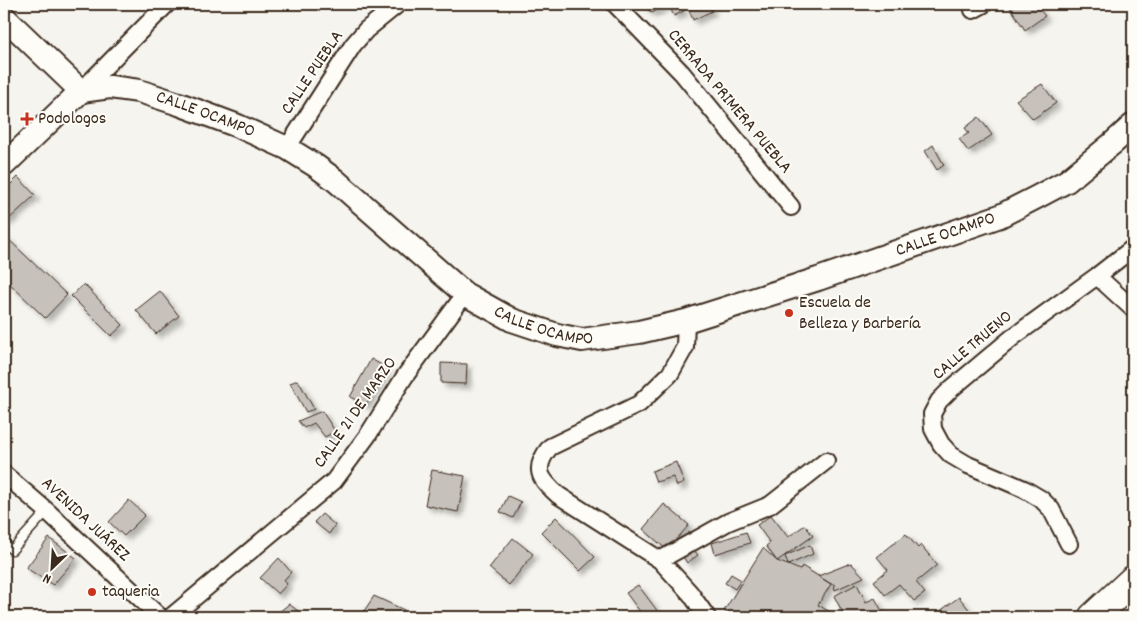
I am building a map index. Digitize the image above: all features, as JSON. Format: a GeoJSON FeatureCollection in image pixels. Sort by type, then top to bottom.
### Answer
{"type":"FeatureCollection","features":[{"type":"Feature","properties":{"kind":"highway"},"geometry":{"type":"LineString","coordinates":[[1093,617],[1133,580]]}},
{"type":"Feature","properties":{"kind":"main road"},"geometry":{"type":"LineString","coordinates":[[4,17],[81,91],[4,165]]}},
{"type":"Feature","properties":{"kind":"main road","name":"CALLE OCAMPO"},"geometry":{"type":"LineString","coordinates":[[81,91],[110,87],[139,91],[238,126],[287,148],[335,180],[465,294],[512,320],[582,340],[639,332],[686,321],[818,279],[1000,216],[1067,181],[1133,125]]}},
{"type":"Feature","properties":{"kind":"street"},"geometry":{"type":"LineString","coordinates":[[81,91],[167,4]]}},
{"type":"Feature","properties":{"kind":"street","name":"CALLE PUEBLA"},"geometry":{"type":"LineString","coordinates":[[287,148],[353,45],[366,30],[398,4]]}},
{"type":"Feature","properties":{"kind":"street","name":"CERRADA PRIMERA PUEBLA"},"geometry":{"type":"LineString","coordinates":[[615,4],[682,72],[791,207]]}},
{"type":"Feature","properties":{"kind":"street","name":"CALLE TRUENO"},"geometry":{"type":"LineString","coordinates":[[1069,544],[1052,509],[1041,499],[1024,489],[968,465],[951,455],[941,444],[933,429],[932,414],[939,401],[950,389],[1013,337],[1133,248]]}},
{"type":"Feature","properties":{"kind":"street"},"geometry":{"type":"LineString","coordinates":[[1097,276],[1133,309]]}},
{"type":"Feature","properties":{"kind":"street","name":"CALLE 21 DE MARZO"},"geometry":{"type":"LineString","coordinates":[[172,617],[334,481],[368,435],[405,376],[465,294]]}},
{"type":"Feature","properties":{"kind":"street"},"geometry":{"type":"LineString","coordinates":[[686,321],[685,347],[670,374],[639,404],[550,447],[543,456],[541,476],[544,482],[558,495],[660,560],[690,593],[707,617]]}},
{"type":"Feature","properties":{"kind":"street"},"geometry":{"type":"LineString","coordinates":[[660,560],[728,522],[770,505],[826,461]]}},
{"type":"Feature","properties":{"kind":"street","name":"AVENIDA JUÁREZ"},"geometry":{"type":"LineString","coordinates":[[4,474],[160,617]]}},
{"type":"Feature","properties":{"kind":"lane"},"geometry":{"type":"LineString","coordinates":[[4,543],[12,550],[46,511]]}},
{"type":"Feature","properties":{"kind":"building"},"geometry":{"type":"Polygon","coordinates":[[[642,4],[665,4],[666,5],[652,13],[642,4]]]}},
{"type":"Feature","properties":{"kind":"building"},"geometry":{"type":"Polygon","coordinates":[[[668,4],[680,4],[684,11],[674,16],[668,4]]]}},
{"type":"Feature","properties":{"kind":"building"},"geometry":{"type":"Polygon","coordinates":[[[709,4],[712,11],[693,20],[687,5],[709,4]]]}},
{"type":"Feature","properties":{"kind":"building"},"geometry":{"type":"Polygon","coordinates":[[[1008,4],[1035,4],[1045,16],[1025,30],[1008,4]]]}},
{"type":"Feature","properties":{"kind":"building"},"geometry":{"type":"Polygon","coordinates":[[[1042,84],[1056,103],[1033,119],[1016,100],[1042,84]]]}},
{"type":"Feature","properties":{"kind":"building"},"geometry":{"type":"Polygon","coordinates":[[[979,117],[992,135],[968,151],[959,139],[969,133],[965,128],[979,117]]]}},
{"type":"Feature","properties":{"kind":"building"},"geometry":{"type":"Polygon","coordinates":[[[933,145],[944,165],[937,170],[925,151],[933,145]]]}},
{"type":"Feature","properties":{"kind":"building"},"geometry":{"type":"Polygon","coordinates":[[[18,177],[35,195],[7,221],[4,218],[4,191],[18,177]]]}},
{"type":"Feature","properties":{"kind":"building"},"geometry":{"type":"Polygon","coordinates":[[[4,235],[67,295],[45,318],[4,278],[4,235]]]}},
{"type":"Feature","properties":{"kind":"building"},"geometry":{"type":"Polygon","coordinates":[[[84,284],[123,325],[111,336],[71,296],[84,284]]]}},
{"type":"Feature","properties":{"kind":"building"},"geometry":{"type":"Polygon","coordinates":[[[160,291],[179,316],[156,334],[136,310],[160,291]]]}},
{"type":"Feature","properties":{"kind":"building"},"geometry":{"type":"Polygon","coordinates":[[[371,359],[387,368],[366,405],[350,397],[371,359]]]}},
{"type":"Feature","properties":{"kind":"building"},"geometry":{"type":"Polygon","coordinates":[[[441,363],[467,364],[466,384],[441,383],[441,363]]]}},
{"type":"Feature","properties":{"kind":"building"},"geometry":{"type":"Polygon","coordinates":[[[298,380],[314,409],[306,412],[290,383],[298,380]]]}},
{"type":"Feature","properties":{"kind":"building"},"geometry":{"type":"Polygon","coordinates":[[[322,411],[335,431],[325,437],[314,423],[304,428],[298,421],[322,411]]]}},
{"type":"Feature","properties":{"kind":"building"},"geometry":{"type":"Polygon","coordinates":[[[676,462],[684,483],[677,486],[673,477],[656,482],[652,471],[676,462]]]}},
{"type":"Feature","properties":{"kind":"building"},"geometry":{"type":"Polygon","coordinates":[[[432,470],[465,476],[458,512],[425,505],[432,470]]]}},
{"type":"Feature","properties":{"kind":"building"},"geometry":{"type":"Polygon","coordinates":[[[508,496],[521,502],[513,518],[500,512],[508,496]]]}},
{"type":"Feature","properties":{"kind":"building"},"geometry":{"type":"Polygon","coordinates":[[[129,500],[145,515],[124,536],[109,522],[129,500]]]}},
{"type":"Feature","properties":{"kind":"building"},"geometry":{"type":"Polygon","coordinates":[[[664,504],[689,525],[667,550],[643,529],[664,504]]]}},
{"type":"Feature","properties":{"kind":"building"},"geometry":{"type":"Polygon","coordinates":[[[322,514],[335,525],[329,534],[314,522],[322,514]]]}},
{"type":"Feature","properties":{"kind":"building"},"geometry":{"type":"Polygon","coordinates":[[[771,515],[788,537],[805,525],[813,536],[777,561],[766,546],[770,543],[757,525],[771,515]]]}},
{"type":"Feature","properties":{"kind":"building"},"geometry":{"type":"Polygon","coordinates":[[[556,517],[595,557],[580,571],[541,532],[556,517]]]}},
{"type":"Feature","properties":{"kind":"building"},"geometry":{"type":"Polygon","coordinates":[[[746,532],[750,543],[715,554],[712,543],[746,532]]]}},
{"type":"Feature","properties":{"kind":"building"},"geometry":{"type":"Polygon","coordinates":[[[906,534],[918,548],[921,545],[937,565],[916,582],[925,593],[914,601],[899,584],[885,595],[874,581],[888,570],[877,557],[906,534]]]}},
{"type":"Feature","properties":{"kind":"building"},"geometry":{"type":"Polygon","coordinates":[[[49,538],[76,558],[53,585],[26,568],[49,538]]]}},
{"type":"Feature","properties":{"kind":"building"},"geometry":{"type":"Polygon","coordinates":[[[513,538],[533,554],[509,585],[489,568],[513,538]]]}},
{"type":"Feature","properties":{"kind":"building"},"geometry":{"type":"Polygon","coordinates":[[[690,545],[698,555],[687,563],[680,552],[690,545]]]}},
{"type":"Feature","properties":{"kind":"building"},"geometry":{"type":"Polygon","coordinates":[[[810,545],[813,554],[788,565],[785,556],[810,545]]]}},
{"type":"Feature","properties":{"kind":"building"},"geometry":{"type":"Polygon","coordinates":[[[763,548],[777,561],[800,570],[802,566],[831,584],[818,605],[832,613],[830,617],[734,617],[724,611],[763,548]]]}},
{"type":"Feature","properties":{"kind":"building"},"geometry":{"type":"Polygon","coordinates":[[[279,558],[291,572],[284,580],[287,584],[278,594],[260,578],[279,558]]]}},
{"type":"Feature","properties":{"kind":"building"},"geometry":{"type":"Polygon","coordinates":[[[851,563],[864,577],[835,590],[834,584],[818,576],[851,563]]]}},
{"type":"Feature","properties":{"kind":"building"},"geometry":{"type":"Polygon","coordinates":[[[731,574],[741,580],[735,589],[725,583],[731,574]]]}},
{"type":"Feature","properties":{"kind":"building"},"geometry":{"type":"Polygon","coordinates":[[[857,584],[866,602],[875,598],[884,615],[879,617],[845,617],[834,596],[857,584]]]}},
{"type":"Feature","properties":{"kind":"building"},"geometry":{"type":"Polygon","coordinates":[[[638,585],[662,617],[644,617],[626,593],[638,585]]]}},
{"type":"Feature","properties":{"kind":"building"},"geometry":{"type":"Polygon","coordinates":[[[374,596],[404,610],[400,617],[360,617],[374,596]]]}},
{"type":"Feature","properties":{"kind":"building"},"geometry":{"type":"Polygon","coordinates":[[[959,597],[975,617],[932,617],[959,597]]]}},
{"type":"Feature","properties":{"kind":"building"},"geometry":{"type":"Polygon","coordinates":[[[289,604],[306,617],[285,617],[279,612],[289,604]]]}},
{"type":"Feature","properties":{"kind":"place","name":"Podologos"},"geometry":{"type":"Point","coordinates":[27,119]}},
{"type":"Feature","properties":{"kind":"place","name":"Escuela de Belleza y Barbería"},"geometry":{"type":"Point","coordinates":[789,313]}},
{"type":"Feature","properties":{"kind":"place","name":"taqueria"},"geometry":{"type":"Point","coordinates":[92,592]}}]}
